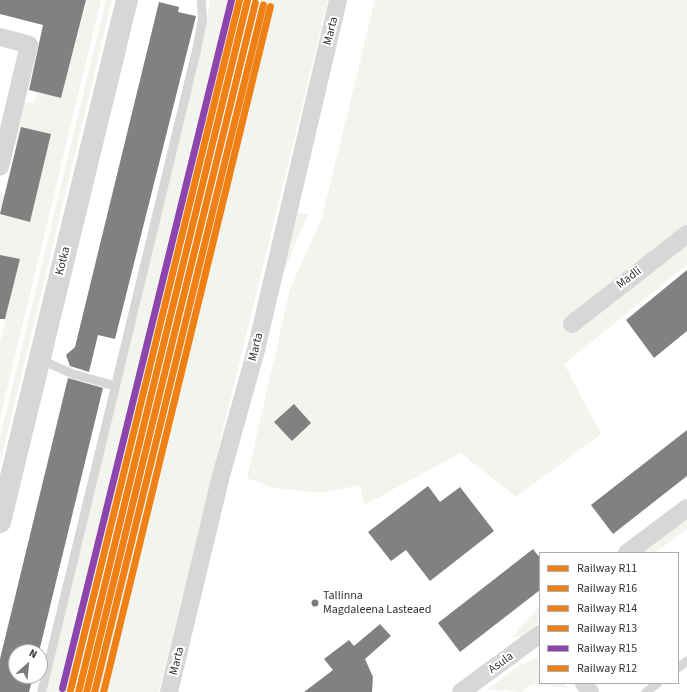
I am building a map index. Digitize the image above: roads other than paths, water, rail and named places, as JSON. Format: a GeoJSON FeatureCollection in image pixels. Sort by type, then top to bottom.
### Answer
{"type":"FeatureCollection","features":[{"type":"Feature","properties":{"kind":"street","name":"Kotka"},"geometry":{"type":"LineString","coordinates":[[0,522],[127,0]]}},
{"type":"Feature","properties":{"kind":"street","name":"Marta"},"geometry":{"type":"LineString","coordinates":[[169,692],[220,479],[256,350],[338,0]]}},
{"type":"Feature","properties":{"kind":"street"},"geometry":{"type":"LineString","coordinates":[[0,37],[29,45],[0,166]]}},
{"type":"Feature","properties":{"kind":"street","name":"Madli"},"geometry":{"type":"LineString","coordinates":[[572,324],[687,234]]}},
{"type":"Feature","properties":{"kind":"street"},"geometry":{"type":"LineString","coordinates":[[628,552],[687,508]]}},
{"type":"Feature","properties":{"kind":"street","name":"Asula"},"geometry":{"type":"LineString","coordinates":[[461,692],[539,635]]}},
{"type":"Feature","properties":{"kind":"lane"},"geometry":{"type":"LineString","coordinates":[[41,692],[113,385],[202,20],[201,0]]}},
{"type":"Feature","properties":{"kind":"lane"},"geometry":{"type":"LineString","coordinates":[[40,359],[74,374],[113,385]]}},
{"type":"Feature","properties":{"kind":"lane"},"geometry":{"type":"LineString","coordinates":[[679,666],[687,660]]}},
{"type":"Feature","properties":{"kind":"lane"},"geometry":{"type":"LineString","coordinates":[[645,692],[656,684]]}},
{"type":"Feature","properties":{"kind":"rail line","name":"R15"},"geometry":{"type":"LineString","coordinates":[[62,688],[231,0]]}},
{"type":"Feature","properties":{"kind":"rail line","name":"R14"},"geometry":{"type":"LineString","coordinates":[[70,690],[239,0]]}},
{"type":"Feature","properties":{"kind":"rail line","name":"R11"},"geometry":{"type":"LineString","coordinates":[[78,692],[247,0]]}},
{"type":"Feature","properties":{"kind":"rail line","name":"R16"},"geometry":{"type":"LineString","coordinates":[[86,692],[255,2]]}},
{"type":"Feature","properties":{"kind":"rail line","name":"R13"},"geometry":{"type":"LineString","coordinates":[[94,692],[263,4]]}},
{"type":"Feature","properties":{"kind":"rail line","name":"R12"},"geometry":{"type":"LineString","coordinates":[[103,692],[270,6]]}},
{"type":"Feature","properties":{"kind":"place","name":"Tallinna Magdaleena Lasteaed"},"geometry":{"type":"Point","coordinates":[315,603]}}]}
